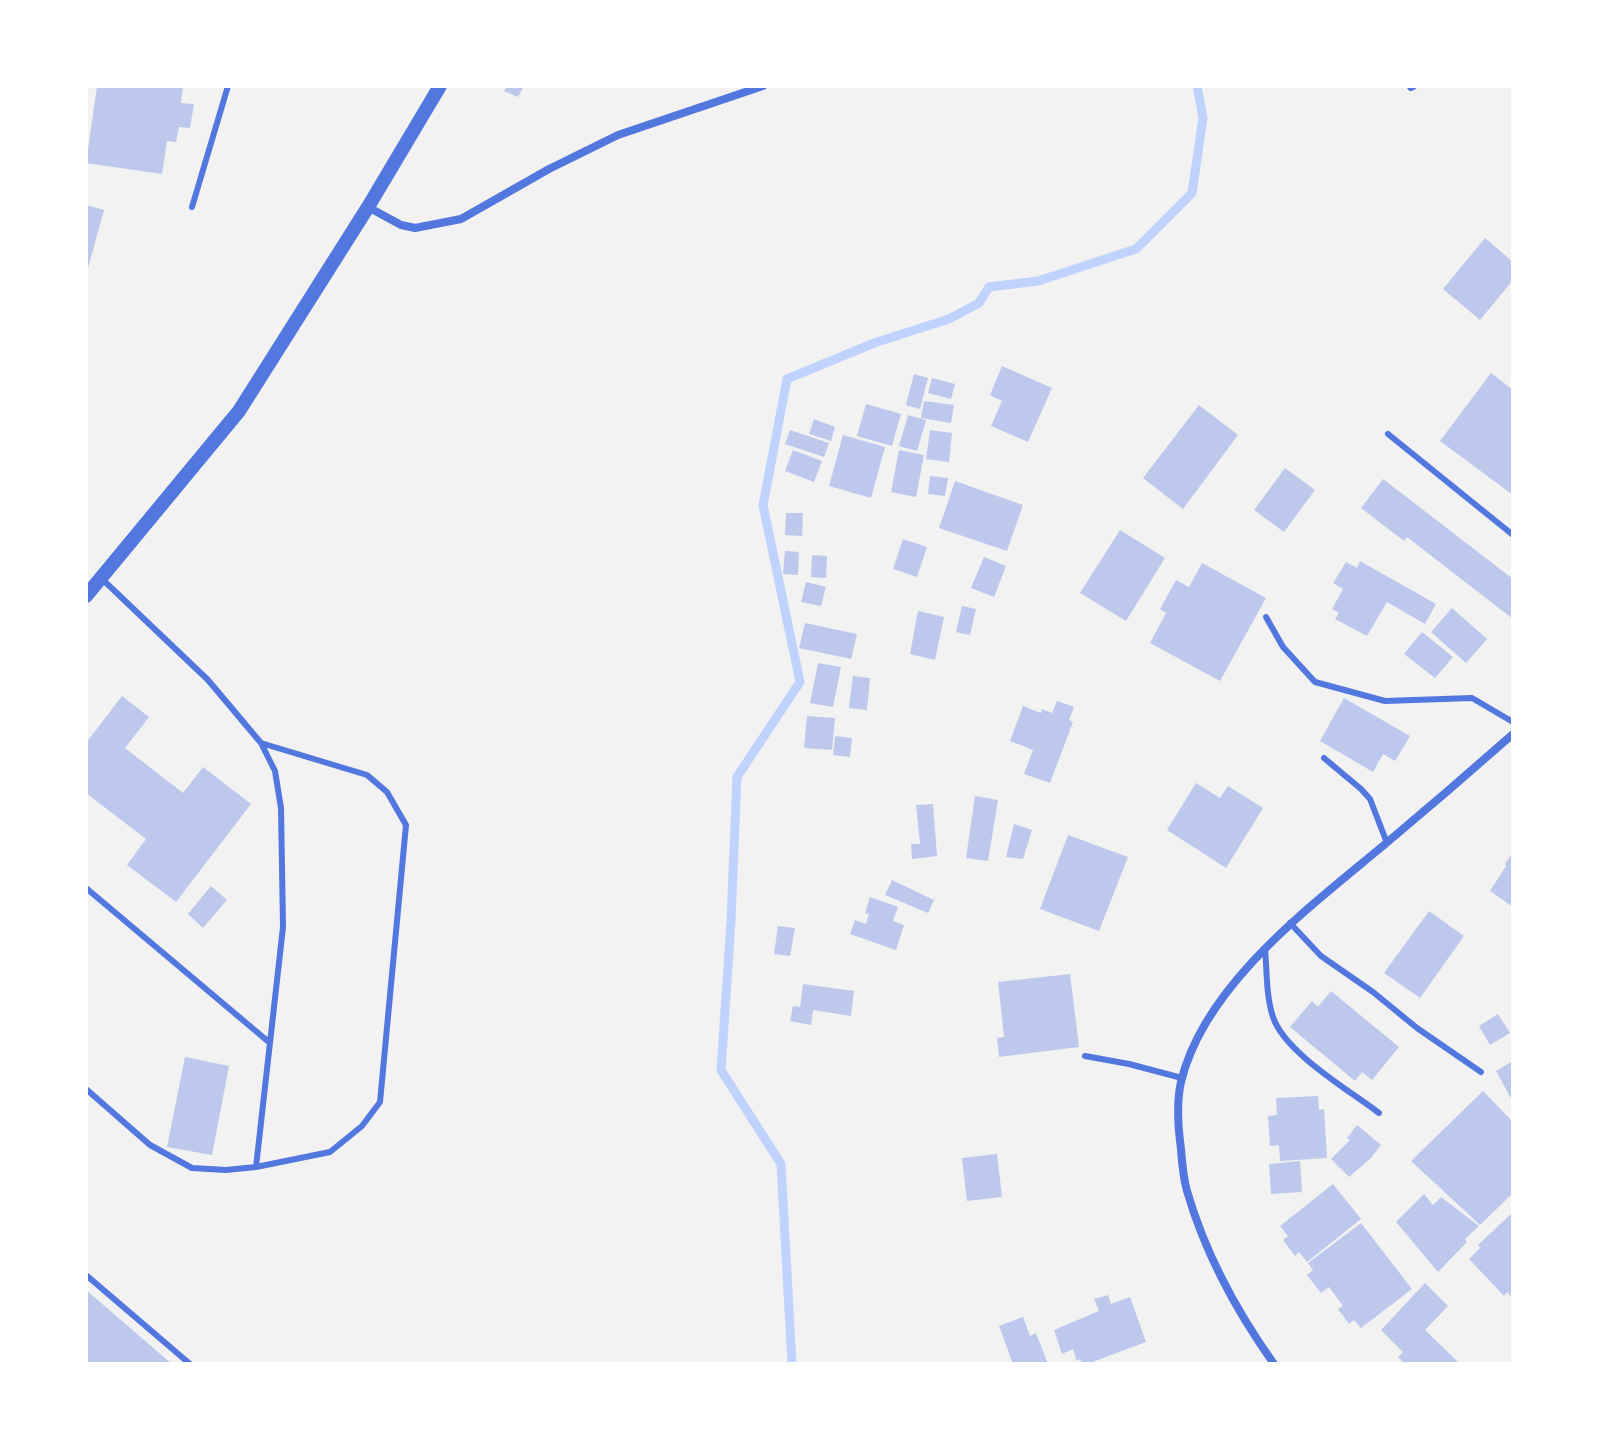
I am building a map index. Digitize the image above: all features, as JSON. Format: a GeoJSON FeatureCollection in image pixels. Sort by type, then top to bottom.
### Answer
{"type":"FeatureCollection","features":[{"type":"Feature","properties":{"kind":"street"},"geometry":{"type":"LineString","coordinates":[[425,113],[433,86]]}},
{"type":"Feature","properties":{"kind":"street"},"geometry":{"type":"LineString","coordinates":[[86,596],[239,411],[368,207],[440,86]]}},
{"type":"Feature","properties":{"kind":"street"},"geometry":{"type":"LineString","coordinates":[[368,207],[401,225],[415,228],[461,219],[549,169],[618,135],[763,86]]}},
{"type":"Feature","properties":{"kind":"street"},"geometry":{"type":"LineString","coordinates":[[1274,1364],[1247,1324],[1224,1281],[1186,1188],[1178,1119],[1182,1078],[1195,1042],[1237,981],[1290,923],[1513,734]]}},
{"type":"Feature","properties":{"kind":"lane"},"geometry":{"type":"LineString","coordinates":[[192,207],[228,86]]}},
{"type":"Feature","properties":{"kind":"lane"},"geometry":{"type":"LineString","coordinates":[[1388,434],[1513,535]]}},
{"type":"Feature","properties":{"kind":"lane"},"geometry":{"type":"LineString","coordinates":[[101,578],[208,680],[261,743],[275,771],[281,808],[283,927],[256,1167]]}},
{"type":"Feature","properties":{"kind":"lane"},"geometry":{"type":"LineString","coordinates":[[1266,617],[1283,647],[1315,682],[1385,701],[1472,698],[1513,722]]}},
{"type":"Feature","properties":{"kind":"lane"},"geometry":{"type":"LineString","coordinates":[[86,1089],[150,1145],[192,1168],[226,1170],[330,1152],[362,1126],[380,1102],[406,825],[387,792],[367,775],[261,743]]}},
{"type":"Feature","properties":{"kind":"lane"},"geometry":{"type":"LineString","coordinates":[[1324,758],[1370,799],[1387,843]]}},
{"type":"Feature","properties":{"kind":"lane"},"geometry":{"type":"LineString","coordinates":[[86,888],[270,1043]]}},
{"type":"Feature","properties":{"kind":"lane"},"geometry":{"type":"LineString","coordinates":[[1290,923],[1321,956],[1481,1072]]}},
{"type":"Feature","properties":{"kind":"lane"},"geometry":{"type":"LineString","coordinates":[[1265,949],[1268,990],[1279,1031],[1311,1063],[1379,1113]]}},
{"type":"Feature","properties":{"kind":"lane"},"geometry":{"type":"LineString","coordinates":[[1085,1056],[1182,1078]]}},
{"type":"Feature","properties":{"kind":"lane"},"geometry":{"type":"LineString","coordinates":[[86,1275],[190,1364]]}},
{"type":"Feature","properties":{"kind":"building"},"geometry":{"type":"Polygon","coordinates":[[[97,86],[183,86],[181,103],[194,104],[190,128],[179,127],[176,142],[167,141],[162,174],[86,163],[97,86]]]}},
{"type":"Feature","properties":{"kind":"building"},"geometry":{"type":"Polygon","coordinates":[[[507,86],[524,86],[518,97],[504,91],[507,86]]]}},
{"type":"Feature","properties":{"kind":"building"},"geometry":{"type":"Polygon","coordinates":[[[86,205],[104,210],[87,272],[86,272],[86,205]]]}},
{"type":"Feature","properties":{"kind":"building"},"geometry":{"type":"Polygon","coordinates":[[[1485,238],[1513,262],[1513,280],[1480,320],[1443,289],[1485,238]]]}},
{"type":"Feature","properties":{"kind":"building"},"geometry":{"type":"Polygon","coordinates":[[[1002,366],[1052,388],[1028,442],[991,426],[1002,401],[990,395],[1002,366]]]}},
{"type":"Feature","properties":{"kind":"building"},"geometry":{"type":"Polygon","coordinates":[[[1491,373],[1513,390],[1513,495],[1440,441],[1491,373]]]}},
{"type":"Feature","properties":{"kind":"building"},"geometry":{"type":"Polygon","coordinates":[[[914,374],[928,378],[920,409],[906,405],[914,374]]]}},
{"type":"Feature","properties":{"kind":"building"},"geometry":{"type":"Polygon","coordinates":[[[932,378],[955,384],[951,399],[928,393],[932,378]]]}},
{"type":"Feature","properties":{"kind":"building"},"geometry":{"type":"Polygon","coordinates":[[[924,401],[954,405],[951,423],[921,418],[924,401]]]}},
{"type":"Feature","properties":{"kind":"building"},"geometry":{"type":"Polygon","coordinates":[[[866,404],[901,414],[892,446],[857,436],[866,404]]]}},
{"type":"Feature","properties":{"kind":"building"},"geometry":{"type":"Polygon","coordinates":[[[1199,405],[1238,435],[1183,509],[1143,478],[1199,405]]]}},
{"type":"Feature","properties":{"kind":"building"},"geometry":{"type":"Polygon","coordinates":[[[908,415],[926,420],[917,451],[899,446],[908,415]]]}},
{"type":"Feature","properties":{"kind":"building"},"geometry":{"type":"Polygon","coordinates":[[[814,419],[835,427],[831,441],[809,434],[814,419]]]}},
{"type":"Feature","properties":{"kind":"building"},"geometry":{"type":"Polygon","coordinates":[[[790,430],[829,443],[824,457],[785,444],[790,430]]]}},
{"type":"Feature","properties":{"kind":"building"},"geometry":{"type":"Polygon","coordinates":[[[930,430],[952,433],[949,462],[926,459],[930,430]]]}},
{"type":"Feature","properties":{"kind":"building"},"geometry":{"type":"Polygon","coordinates":[[[843,435],[885,447],[871,498],[829,486],[843,435]]]}},
{"type":"Feature","properties":{"kind":"building"},"geometry":{"type":"Polygon","coordinates":[[[793,450],[822,461],[814,482],[785,471],[793,450]]]}},
{"type":"Feature","properties":{"kind":"building"},"geometry":{"type":"Polygon","coordinates":[[[899,450],[924,455],[916,497],[891,492],[899,450]]]}},
{"type":"Feature","properties":{"kind":"building"},"geometry":{"type":"Polygon","coordinates":[[[1285,468],[1315,490],[1284,532],[1254,510],[1285,468]]]}},
{"type":"Feature","properties":{"kind":"building"},"geometry":{"type":"Polygon","coordinates":[[[930,476],[948,478],[945,496],[928,494],[930,476]]]}},
{"type":"Feature","properties":{"kind":"building"},"geometry":{"type":"Polygon","coordinates":[[[1383,479],[1513,579],[1513,619],[1407,537],[1404,541],[1361,508],[1383,479]]]}},
{"type":"Feature","properties":{"kind":"building"},"geometry":{"type":"Polygon","coordinates":[[[955,481],[1023,505],[1007,551],[939,528],[955,481]]]}},
{"type":"Feature","properties":{"kind":"building"},"geometry":{"type":"Polygon","coordinates":[[[786,513],[803,513],[802,536],[785,535],[786,513]]]}},
{"type":"Feature","properties":{"kind":"building"},"geometry":{"type":"Polygon","coordinates":[[[1120,530],[1165,558],[1126,621],[1080,593],[1120,530]]]}},
{"type":"Feature","properties":{"kind":"building"},"geometry":{"type":"Polygon","coordinates":[[[903,539],[927,547],[917,577],[893,569],[903,539]]]}},
{"type":"Feature","properties":{"kind":"building"},"geometry":{"type":"Polygon","coordinates":[[[785,551],[799,552],[798,575],[783,574],[785,551]]]}},
{"type":"Feature","properties":{"kind":"building"},"geometry":{"type":"Polygon","coordinates":[[[812,555],[827,556],[826,578],[811,577],[812,555]]]}},
{"type":"Feature","properties":{"kind":"building"},"geometry":{"type":"Polygon","coordinates":[[[984,557],[1006,566],[994,597],[971,588],[984,557]]]}},
{"type":"Feature","properties":{"kind":"building"},"geometry":{"type":"Polygon","coordinates":[[[1360,561],[1436,604],[1425,624],[1387,602],[1367,636],[1335,619],[1339,613],[1332,609],[1343,589],[1333,583],[1346,562],[1357,568],[1360,561]]]}},
{"type":"Feature","properties":{"kind":"building"},"geometry":{"type":"Polygon","coordinates":[[[1202,563],[1266,598],[1220,681],[1150,643],[1166,613],[1160,609],[1176,580],[1189,587],[1202,563]]]}},
{"type":"Feature","properties":{"kind":"building"},"geometry":{"type":"Polygon","coordinates":[[[806,582],[826,587],[821,606],[801,602],[806,582]]]}},
{"type":"Feature","properties":{"kind":"building"},"geometry":{"type":"Polygon","coordinates":[[[962,606],[976,609],[970,635],[956,632],[962,606]]]}},
{"type":"Feature","properties":{"kind":"building"},"geometry":{"type":"Polygon","coordinates":[[[1452,608],[1487,639],[1466,663],[1431,632],[1452,608]]]}},
{"type":"Feature","properties":{"kind":"building"},"geometry":{"type":"Polygon","coordinates":[[[918,611],[944,617],[935,660],[910,654],[918,611]]]}},
{"type":"Feature","properties":{"kind":"building"},"geometry":{"type":"Polygon","coordinates":[[[805,623],[857,634],[851,659],[799,648],[805,623]]]}},
{"type":"Feature","properties":{"kind":"building"},"geometry":{"type":"Polygon","coordinates":[[[1422,632],[1453,657],[1435,678],[1404,654],[1422,632]]]}},
{"type":"Feature","properties":{"kind":"building"},"geometry":{"type":"Polygon","coordinates":[[[818,663],[841,667],[833,707],[810,703],[818,663]]]}},
{"type":"Feature","properties":{"kind":"building"},"geometry":{"type":"Polygon","coordinates":[[[853,676],[870,678],[867,710],[849,708],[853,676]]]}},
{"type":"Feature","properties":{"kind":"building"},"geometry":{"type":"Polygon","coordinates":[[[122,696],[149,717],[125,748],[183,793],[203,767],[251,804],[176,902],[127,865],[146,839],[86,793],[86,743],[122,696]]]}},
{"type":"Feature","properties":{"kind":"building"},"geometry":{"type":"Polygon","coordinates":[[[1344,698],[1410,736],[1395,761],[1383,754],[1373,772],[1320,741],[1344,698]]]}},
{"type":"Feature","properties":{"kind":"building"},"geometry":{"type":"Polygon","coordinates":[[[1057,701],[1074,707],[1069,720],[1073,722],[1050,783],[1024,774],[1033,750],[1010,741],[1023,706],[1041,713],[1042,709],[1052,713],[1057,701]]]}},
{"type":"Feature","properties":{"kind":"building"},"geometry":{"type":"Polygon","coordinates":[[[807,716],[835,718],[832,750],[804,748],[807,716]]]}},
{"type":"Feature","properties":{"kind":"building"},"geometry":{"type":"Polygon","coordinates":[[[835,736],[852,738],[850,757],[833,755],[835,736]]]}},
{"type":"Feature","properties":{"kind":"building"},"geometry":{"type":"Polygon","coordinates":[[[1196,783],[1220,798],[1228,786],[1263,808],[1226,868],[1167,830],[1196,783]]]}},
{"type":"Feature","properties":{"kind":"building"},"geometry":{"type":"Polygon","coordinates":[[[975,796],[998,800],[988,861],[966,858],[975,796]]]}},
{"type":"Feature","properties":{"kind":"building"},"geometry":{"type":"Polygon","coordinates":[[[933,804],[937,856],[912,859],[911,844],[920,844],[916,805],[933,804]]]}},
{"type":"Feature","properties":{"kind":"building"},"geometry":{"type":"Polygon","coordinates":[[[1014,824],[1032,830],[1023,859],[1006,857],[1014,824]]]}},
{"type":"Feature","properties":{"kind":"building"},"geometry":{"type":"Polygon","coordinates":[[[1068,835],[1128,857],[1099,931],[1040,909],[1068,835]]]}},
{"type":"Feature","properties":{"kind":"building"},"geometry":{"type":"Polygon","coordinates":[[[1513,852],[1513,907],[1490,891],[1513,852]]]}},
{"type":"Feature","properties":{"kind":"building"},"geometry":{"type":"Polygon","coordinates":[[[892,880],[934,900],[928,913],[885,895],[892,880]]]}},
{"type":"Feature","properties":{"kind":"building"},"geometry":{"type":"Polygon","coordinates":[[[211,886],[227,900],[203,928],[188,914],[211,886]]]}},
{"type":"Feature","properties":{"kind":"building"},"geometry":{"type":"Polygon","coordinates":[[[870,897],[898,907],[893,921],[904,925],[896,950],[850,934],[855,920],[866,924],[869,914],[865,913],[870,897]]]}},
{"type":"Feature","properties":{"kind":"building"},"geometry":{"type":"Polygon","coordinates":[[[1429,911],[1464,936],[1420,998],[1384,973],[1429,911]]]}},
{"type":"Feature","properties":{"kind":"building"},"geometry":{"type":"Polygon","coordinates":[[[778,926],[795,928],[790,956],[774,954],[778,926]]]}},
{"type":"Feature","properties":{"kind":"building"},"geometry":{"type":"Polygon","coordinates":[[[1070,974],[1079,1047],[999,1057],[997,1038],[1004,1037],[998,982],[1070,974]]]}},
{"type":"Feature","properties":{"kind":"building"},"geometry":{"type":"Polygon","coordinates":[[[803,984],[854,991],[851,1016],[813,1010],[811,1025],[790,1021],[793,1006],[800,1007],[803,984]]]}},
{"type":"Feature","properties":{"kind":"building"},"geometry":{"type":"Polygon","coordinates":[[[1331,991],[1399,1047],[1372,1080],[1362,1072],[1355,1081],[1290,1027],[1312,1001],[1318,1007],[1331,991]]]}},
{"type":"Feature","properties":{"kind":"building"},"geometry":{"type":"Polygon","coordinates":[[[1498,1014],[1510,1033],[1490,1045],[1479,1026],[1498,1014]]]}},
{"type":"Feature","properties":{"kind":"building"},"geometry":{"type":"Polygon","coordinates":[[[185,1057],[229,1066],[212,1155],[167,1147],[185,1057]]]}},
{"type":"Feature","properties":{"kind":"building"},"geometry":{"type":"Polygon","coordinates":[[[1511,1062],[1513,1066],[1513,1102],[1496,1071],[1511,1062]]]}},
{"type":"Feature","properties":{"kind":"building"},"geometry":{"type":"Polygon","coordinates":[[[1483,1091],[1513,1122],[1513,1193],[1480,1225],[1411,1161],[1483,1091]]]}},
{"type":"Feature","properties":{"kind":"building"},"geometry":{"type":"Polygon","coordinates":[[[1318,1096],[1319,1110],[1324,1109],[1327,1158],[1280,1161],[1279,1145],[1270,1146],[1268,1116],[1277,1115],[1276,1098],[1318,1096]]]}},
{"type":"Feature","properties":{"kind":"building"},"geometry":{"type":"Polygon","coordinates":[[[1357,1125],[1381,1145],[1349,1177],[1331,1159],[1350,1140],[1347,1138],[1357,1125]]]}},
{"type":"Feature","properties":{"kind":"building"},"geometry":{"type":"Polygon","coordinates":[[[997,1154],[1002,1197],[967,1201],[962,1158],[997,1154]]]}},
{"type":"Feature","properties":{"kind":"building"},"geometry":{"type":"Polygon","coordinates":[[[1300,1161],[1302,1192],[1271,1194],[1269,1164],[1300,1161]]]}},
{"type":"Feature","properties":{"kind":"building"},"geometry":{"type":"Polygon","coordinates":[[[1333,1184],[1361,1219],[1307,1262],[1299,1252],[1295,1256],[1283,1240],[1288,1236],[1280,1226],[1333,1184]]]}},
{"type":"Feature","properties":{"kind":"building"},"geometry":{"type":"Polygon","coordinates":[[[1424,1194],[1433,1205],[1441,1197],[1479,1226],[1438,1272],[1396,1222],[1424,1194]]]}},
{"type":"Feature","properties":{"kind":"building"},"geometry":{"type":"Polygon","coordinates":[[[1513,1212],[1513,1298],[1507,1292],[1504,1296],[1469,1259],[1480,1248],[1478,1245],[1513,1212]]]}},
{"type":"Feature","properties":{"kind":"building"},"geometry":{"type":"Polygon","coordinates":[[[1361,1223],[1412,1289],[1361,1328],[1354,1320],[1349,1324],[1338,1309],[1343,1306],[1329,1287],[1321,1293],[1307,1275],[1313,1270],[1308,1263],[1361,1223]]]}},
{"type":"Feature","properties":{"kind":"building"},"geometry":{"type":"Polygon","coordinates":[[[1425,1283],[1448,1306],[1425,1330],[1460,1364],[1405,1364],[1398,1357],[1403,1352],[1381,1330],[1425,1283]]]}},
{"type":"Feature","properties":{"kind":"building"},"geometry":{"type":"Polygon","coordinates":[[[86,1290],[172,1364],[86,1364],[86,1290]]]}},
{"type":"Feature","properties":{"kind":"building"},"geometry":{"type":"Polygon","coordinates":[[[1108,1295],[1111,1304],[1130,1297],[1146,1342],[1087,1364],[1082,1364],[1080,1359],[1077,1361],[1073,1349],[1062,1354],[1054,1330],[1099,1311],[1094,1299],[1108,1295]]]}},
{"type":"Feature","properties":{"kind":"building"},"geometry":{"type":"Polygon","coordinates":[[[1023,1317],[1030,1336],[1036,1333],[1048,1364],[1013,1364],[999,1326],[1023,1317]]]}},
{"type":"Feature","properties":{"kind":"waterway"},"geometry":{"type":"LineString","coordinates":[[792,1364],[781,1164],[721,1070],[737,777],[800,682],[763,505],[787,379],[874,343],[949,319],[979,303],[989,287],[1038,281],[1136,249],[1192,193],[1203,118],[1197,86]]}}]}
